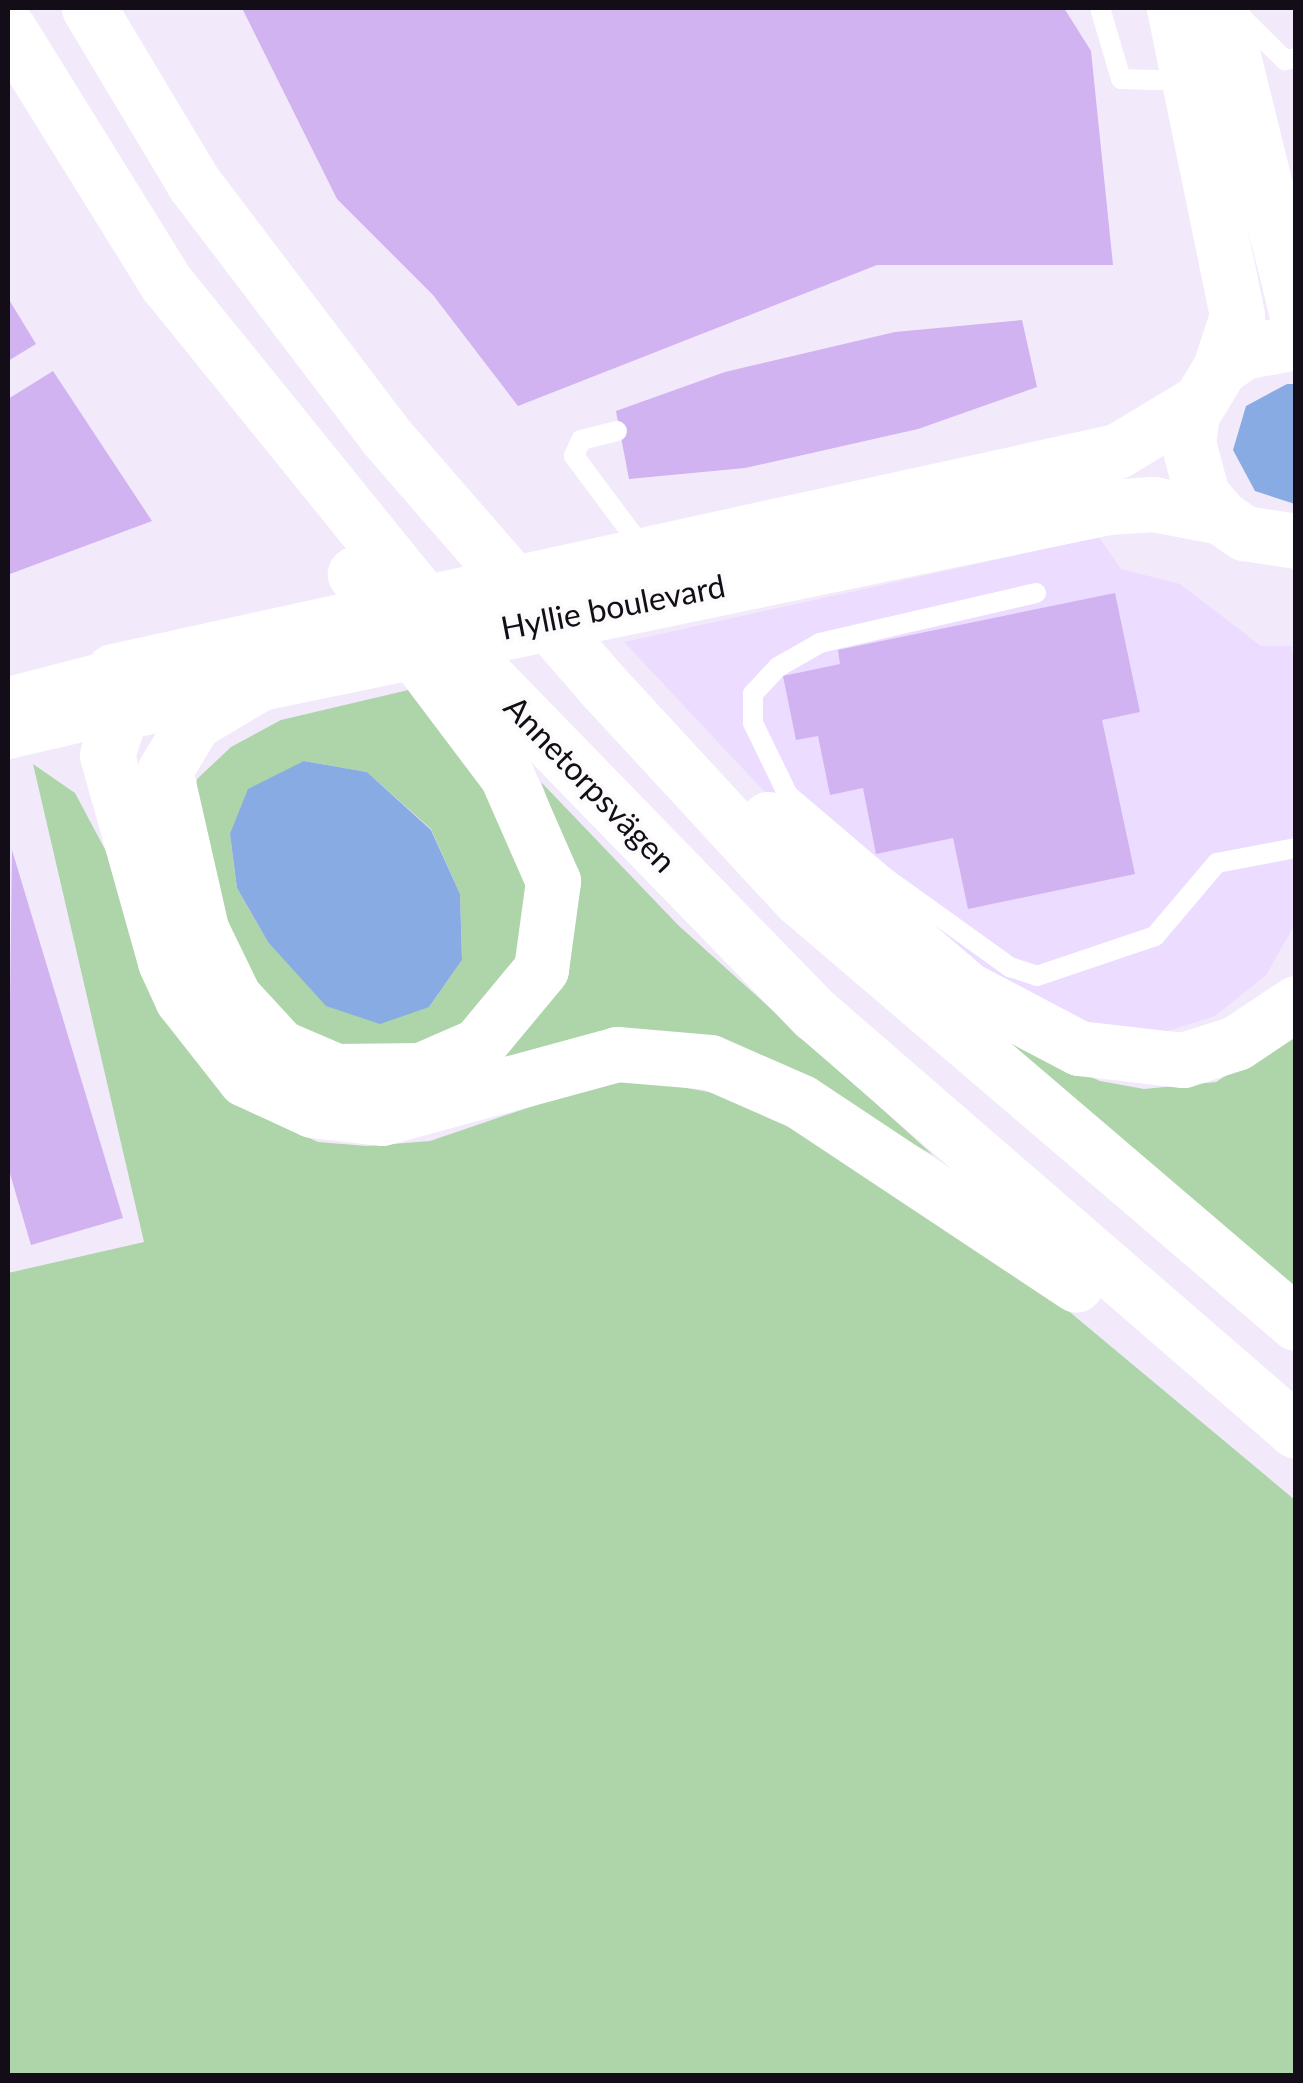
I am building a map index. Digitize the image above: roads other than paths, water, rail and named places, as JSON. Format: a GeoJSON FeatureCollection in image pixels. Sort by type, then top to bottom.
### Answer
{"type":"FeatureCollection","features":[{"type":"Feature","properties":{"kind":"main road"},"geometry":{"type":"LineString","coordinates":[[89,8],[193,182],[384,434],[799,898],[1296,1322]]}},
{"type":"Feature","properties":{"kind":"main road"},"geometry":{"type":"LineString","coordinates":[[1174,8],[1238,316],[1209,386],[1191,469],[1253,530],[1296,582]]}},
{"type":"Feature","properties":{"kind":"main road"},"geometry":{"type":"LineString","coordinates":[[1221,8],[1296,310]]}},
{"type":"Feature","properties":{"kind":"main road","name":"Annetorpsvägen"},"geometry":{"type":"LineString","coordinates":[[8,28],[167,284],[478,668],[816,1016],[1296,1430]]}},
{"type":"Feature","properties":{"kind":"main road"},"geometry":{"type":"LineString","coordinates":[[117,692],[152,737],[165,770],[216,966],[280,1047],[336,1071],[421,1070],[478,1045],[526,996],[554,912],[530,816],[209,382],[167,284]]}},
{"type":"Feature","properties":{"kind":"main road","name":"Hyllie boulevard"},"geometry":{"type":"LineString","coordinates":[[117,692],[280,662],[1117,452],[1209,386],[1243,352],[1296,342]]}},
{"type":"Feature","properties":{"kind":"main road"},"geometry":{"type":"LineString","coordinates":[[384,434],[784,835],[966,989],[1114,1058],[1183,1060],[1236,1043],[1296,1003]]}},
{"type":"Feature","properties":{"kind":"main road","name":"Hyllie boulevard"},"geometry":{"type":"LineString","coordinates":[[645,571],[1108,507],[1253,530]]}},
{"type":"Feature","properties":{"kind":"main road"},"geometry":{"type":"LineString","coordinates":[[165,770],[194,722],[280,662]]}},
{"type":"Feature","properties":{"kind":"main road"},"geometry":{"type":"LineString","coordinates":[[117,692],[107,755],[166,962],[182,999],[245,1078],[312,1110],[382,1118],[617,1054],[710,1062],[802,1102],[1033,1250],[1296,1463]]}},
{"type":"Feature","properties":{"kind":"main road"},"geometry":{"type":"LineString","coordinates":[[1236,1043],[1296,976]]}},
{"type":"Feature","properties":{"kind":"street","name":"Hyllie boulevard"},"geometry":{"type":"LineString","coordinates":[[8,698],[117,692]]}},
{"type":"Feature","properties":{"kind":"street","name":"Hyllie boulevard"},"geometry":{"type":"LineString","coordinates":[[8,738],[117,692]]}},
{"type":"Feature","properties":{"kind":"lane"},"geometry":{"type":"LineString","coordinates":[[1100,8],[1120,79],[1190,82]]}},
{"type":"Feature","properties":{"kind":"lane"},"geometry":{"type":"LineString","coordinates":[[1232,8],[1285,60],[1296,58]]}},
{"type":"Feature","properties":{"kind":"lane"},"geometry":{"type":"LineString","coordinates":[[617,431],[581,440],[574,456],[645,571]]}},
{"type":"Feature","properties":{"kind":"lane"},"geometry":{"type":"LineString","coordinates":[[1036,592],[820,643],[778,667],[752,694],[753,723],[788,795],[886,878],[1010,967],[1037,976],[1155,936],[1217,864],[1296,848]]}},
{"type":"Feature","properties":{"kind":"water"},"geometry":{"type":"Polygon","coordinates":[[[1287,384],[1295,384],[1295,504],[1255,491],[1233,450],[1246,406],[1287,384]]]}},
{"type":"Feature","properties":{"kind":"water"},"geometry":{"type":"Polygon","coordinates":[[[304,761],[367,772],[431,830],[460,894],[462,960],[429,1007],[380,1024],[326,1006],[268,942],[237,888],[230,834],[248,789],[304,761]]]}}]}
